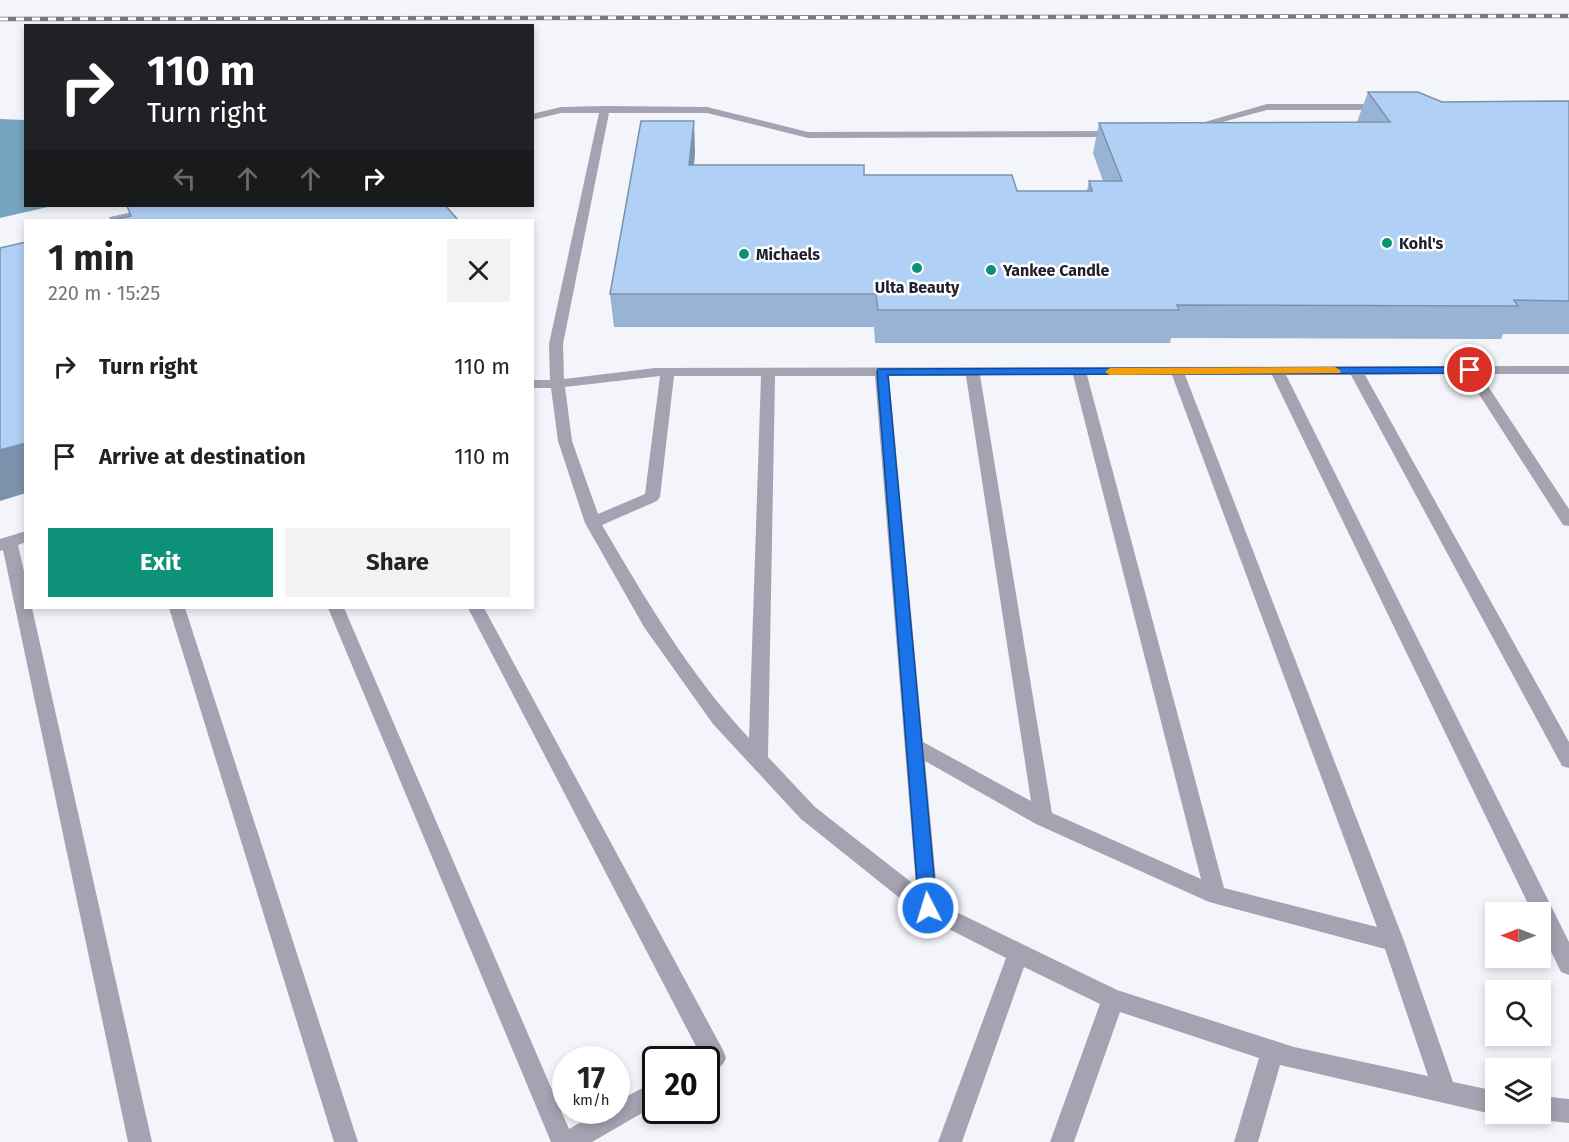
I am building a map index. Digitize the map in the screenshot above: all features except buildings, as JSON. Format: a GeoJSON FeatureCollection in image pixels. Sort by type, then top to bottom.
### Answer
{"type":"FeatureCollection","features":[{"type":"Feature","properties":{"kind":"lane"},"geometry":{"type":"LineString","coordinates":[[1178,131],[1267,107],[1395,107]]}},
{"type":"Feature","properties":{"kind":"lane"},"geometry":{"type":"LineString","coordinates":[[605,109],[556,344],[557,384],[565,441],[593,523],[650,622],[720,719],[808,813],[928,908],[1113,999],[1273,1051],[1485,1101]]}},
{"type":"Feature","properties":{"kind":"lane"},"geometry":{"type":"LineString","coordinates":[[534,117],[561,110],[706,110],[808,135],[1131,134]]}},
{"type":"Feature","properties":{"kind":"lane"},"geometry":{"type":"LineString","coordinates":[[118,219],[170,207]]}},
{"type":"Feature","properties":{"kind":"lane"},"geometry":{"type":"LineString","coordinates":[[1470,370],[1569,522]]}},
{"type":"Feature","properties":{"kind":"lane"},"geometry":{"type":"LineString","coordinates":[[534,384],[557,384],[668,372],[1569,370]]}},
{"type":"Feature","properties":{"kind":"lane"},"geometry":{"type":"LineString","coordinates":[[1177,371],[1393,941],[1445,1092]]}},
{"type":"Feature","properties":{"kind":"lane"},"geometry":{"type":"LineString","coordinates":[[1277,371],[1569,965]]}},
{"type":"Feature","properties":{"kind":"lane"},"geometry":{"type":"LineString","coordinates":[[1356,371],[1569,760]]}},
{"type":"Feature","properties":{"kind":"lane"},"geometry":{"type":"LineString","coordinates":[[593,523],[652,497],[668,372]]}},
{"type":"Feature","properties":{"kind":"lane"},"geometry":{"type":"LineString","coordinates":[[758,760],[768,372]]}},
{"type":"Feature","properties":{"kind":"lane"},"geometry":{"type":"LineString","coordinates":[[882,372],[928,908]]}},
{"type":"Feature","properties":{"kind":"lane"},"geometry":{"type":"LineString","coordinates":[[972,372],[1043,819]]}},
{"type":"Feature","properties":{"kind":"lane"},"geometry":{"type":"LineString","coordinates":[[1078,372],[1216,895]]}},
{"type":"Feature","properties":{"kind":"lane"},"geometry":{"type":"LineString","coordinates":[[11,541],[24,602]]}},
{"type":"Feature","properties":{"kind":"lane"},"geometry":{"type":"LineString","coordinates":[[26,609],[140,1142]]}},
{"type":"Feature","properties":{"kind":"lane"},"geometry":{"type":"LineString","coordinates":[[177,609],[346,1142]]}},
{"type":"Feature","properties":{"kind":"lane"},"geometry":{"type":"LineString","coordinates":[[336,609],[563,1142]]}},
{"type":"Feature","properties":{"kind":"lane"},"geometry":{"type":"LineString","coordinates":[[477,609],[709,1046]]}},
{"type":"Feature","properties":{"kind":"lane"},"geometry":{"type":"LineString","coordinates":[[914,746],[1043,819],[1216,895],[1393,941]]}},
{"type":"Feature","properties":{"kind":"lane"},"geometry":{"type":"LineString","coordinates":[[950,1142],[1018,952]]}},
{"type":"Feature","properties":{"kind":"lane"},"geometry":{"type":"LineString","coordinates":[[1062,1142],[1113,999]]}},
{"type":"Feature","properties":{"kind":"lane"},"geometry":{"type":"LineString","coordinates":[[1246,1142],[1273,1051]]}},
{"type":"Feature","properties":{"kind":"lane"},"geometry":{"type":"LineString","coordinates":[[569,1142],[642,1100]]}},
{"type":"Feature","properties":{"kind":"lane"},"geometry":{"type":"LineString","coordinates":[[1551,1109],[1569,1111]]}},
{"type":"Feature","properties":{"kind":"water"},"geometry":{"type":"Polygon","coordinates":[[[0,119],[24,120],[24,207],[48,207],[0,218],[0,119]]]}},
{"type":"Feature","properties":{"kind":"railway"},"geometry":{"type":"LineString","coordinates":[[0,19],[1569,16]]}},
{"type":"Feature","properties":{"kind":"slow traffic"},"geometry":{"type":"LineString","coordinates":[[1110,372],[1335,371]]}},
{"type":"Feature","properties":{"kind":"place","name":"Kohl's"},"geometry":{"type":"Point","coordinates":[1387,243]}},
{"type":"Feature","properties":{"kind":"place","name":"Michaels"},"geometry":{"type":"Point","coordinates":[744,254]}},
{"type":"Feature","properties":{"kind":"place","name":"Ulta Beauty"},"geometry":{"type":"Point","coordinates":[917,268]}},
{"type":"Feature","properties":{"kind":"place","name":"Yankee Candle"},"geometry":{"type":"Point","coordinates":[991,270]}},
{"type":"Feature","properties":{"kind":"route"},"geometry":{"type":"LineString","coordinates":[[928,908],[882,372],[1470,370]]}}]}
